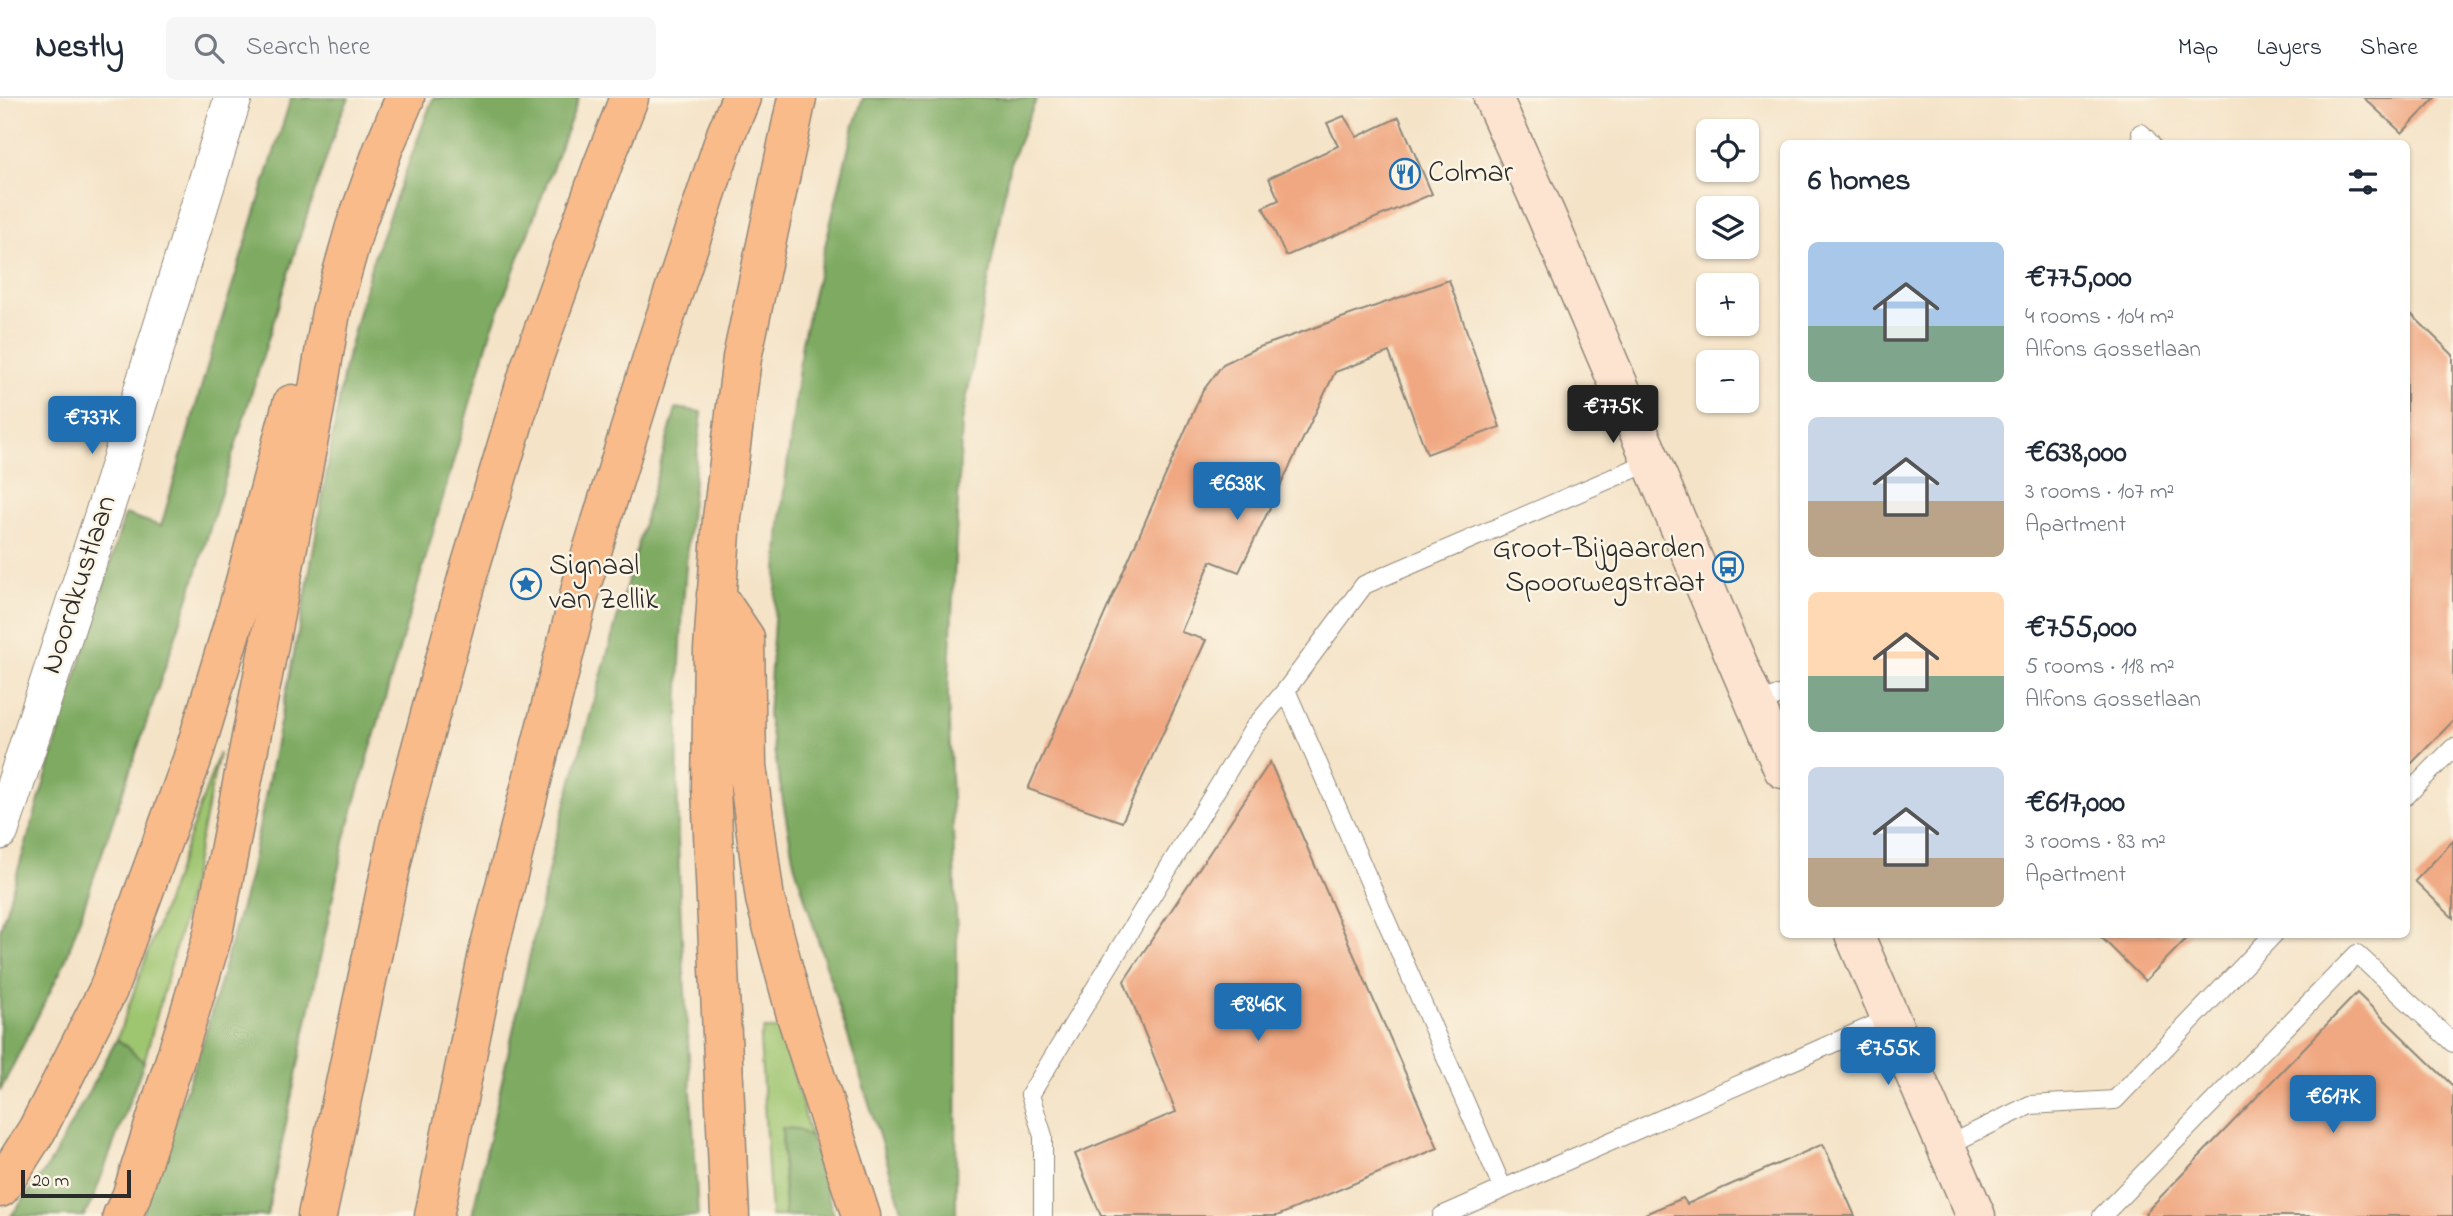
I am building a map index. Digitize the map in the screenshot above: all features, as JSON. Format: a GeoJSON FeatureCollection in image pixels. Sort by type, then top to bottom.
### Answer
{"type":"FeatureCollection","features":[{"type":"Feature","properties":{"kind":"highway"},"geometry":{"type":"LineString","coordinates":[[122,1216],[131,1197],[174,1065],[213,934],[316,407],[331,312],[355,227],[405,98]]}},
{"type":"Feature","properties":{"kind":"highway"},"geometry":{"type":"LineString","coordinates":[[317,1216],[399,829],[468,571],[531,365],[629,98]]}},
{"type":"Feature","properties":{"kind":"highway"},"geometry":{"type":"LineString","coordinates":[[434,1216],[488,953],[583,580],[657,342],[726,134],[741,98]]}},
{"type":"Feature","properties":{"kind":"highway"},"geometry":{"type":"LineString","coordinates":[[730,1216],[710,788],[716,595],[722,518],[742,358],[797,98]]}},
{"type":"Feature","properties":{"kind":"highway"},"geometry":{"type":"LineString","coordinates":[[0,1188],[37,1130],[108,990],[192,760],[238,608],[293,402],[331,312]]}},
{"type":"Feature","properties":{"kind":"highway"},"geometry":{"type":"LineString","coordinates":[[716,595],[745,638],[747,766],[765,899],[797,1019],[861,1216]]}},
{"type":"Feature","properties":{"kind":"street","name":"Noordkustlaan"},"geometry":{"type":"LineString","coordinates":[[0,831],[113,485],[233,98]]}},
{"type":"Feature","properties":{"kind":"street"},"geometry":{"type":"LineString","coordinates":[[1496,99],[1652,461],[1770,699],[1780,753]]}},
{"type":"Feature","properties":{"kind":"street"},"geometry":{"type":"LineString","coordinates":[[1856,938],[1976,1216]]}},
{"type":"Feature","properties":{"kind":"lane"},"geometry":{"type":"LineString","coordinates":[[1043,1216],[1044,1136],[1030,1094],[1254,728],[1286,690],[1364,585],[1652,461]]}},
{"type":"Feature","properties":{"kind":"lane"},"geometry":{"type":"LineString","coordinates":[[1286,690],[1503,1189]]}},
{"type":"Feature","properties":{"kind":"lane"},"geometry":{"type":"LineString","coordinates":[[2410,792],[2453,748]]}},
{"type":"Feature","properties":{"kind":"lane"},"geometry":{"type":"LineString","coordinates":[[1946,1146],[2030,1105],[2115,1100],[2270,938]]}},
{"type":"Feature","properties":{"kind":"lane"},"geometry":{"type":"LineString","coordinates":[[2102,1216],[2357,954],[2453,1043]]}},
{"type":"Feature","properties":{"kind":"lane"},"geometry":{"type":"LineString","coordinates":[[1442,1216],[1890,1018]]}},
{"type":"Feature","properties":{"kind":"green space"},"geometry":{"type":"Polygon","coordinates":[[[291,98],[349,98],[340,117],[298,242],[188,600],[65,962],[0,1091],[0,930],[125,514],[161,526],[210,357],[291,98]]]}},
{"type":"Feature","properties":{"kind":"green space"},"geometry":{"type":"Polygon","coordinates":[[[433,98],[579,98],[490,334],[345,838],[267,1216],[141,1216],[203,1042],[249,878],[306,593],[345,365],[372,262],[433,98]]]}},
{"type":"Feature","properties":{"kind":"green space"},"geometry":{"type":"Polygon","coordinates":[[[863,98],[1037,98],[1010,163],[962,423],[948,693],[957,939],[956,1216],[904,1216],[794,863],[768,716],[780,525],[802,342],[854,125],[863,98]]]}},
{"type":"Feature","properties":{"kind":"green space"},"geometry":{"type":"Polygon","coordinates":[[[676,408],[702,412],[684,594],[678,716],[680,899],[698,1216],[472,1216],[555,841],[676,408]]]}},
{"type":"Feature","properties":{"kind":"green space"},"geometry":{"type":"Polygon","coordinates":[[[219,753],[181,928],[144,1062],[117,1039],[219,753]]]}},
{"type":"Feature","properties":{"kind":"green space"},"geometry":{"type":"Polygon","coordinates":[[[764,1029],[782,1029],[811,1138],[798,1129],[782,1129],[785,1216],[771,1216],[760,1040],[764,1029]]]}},
{"type":"Feature","properties":{"kind":"green space"},"geometry":{"type":"Polygon","coordinates":[[[117,1039],[144,1062],[93,1199],[84,1216],[11,1216],[49,1165],[117,1039]]]}},
{"type":"Feature","properties":{"kind":"green space"},"geometry":{"type":"Polygon","coordinates":[[[782,1128],[798,1129],[811,1138],[834,1216],[785,1216],[782,1128]]]}},
{"type":"Feature","properties":{"kind":"building"},"geometry":{"type":"Polygon","coordinates":[[[2364,98],[2435,98],[2402,133],[2364,98]]]}},
{"type":"Feature","properties":{"kind":"building"},"geometry":{"type":"Polygon","coordinates":[[[1344,116],[1357,137],[1399,117],[1432,194],[1286,256],[1263,207],[1279,200],[1269,178],[1338,146],[1327,123],[1344,116]]]}},
{"type":"Feature","properties":{"kind":"building"},"geometry":{"type":"Polygon","coordinates":[[[1449,280],[1500,427],[1427,454],[1389,352],[1335,372],[1239,572],[1211,561],[1181,632],[1206,640],[1122,822],[1028,789],[1202,392],[1223,364],[1254,349],[1449,280]]]}},
{"type":"Feature","properties":{"kind":"building"},"geometry":{"type":"Polygon","coordinates":[[[2410,313],[2453,355],[2453,721],[2410,765],[2410,313]]]}},
{"type":"Feature","properties":{"kind":"building"},"geometry":{"type":"Polygon","coordinates":[[[1270,762],[1438,1148],[1277,1216],[1101,1216],[1075,1154],[1176,1112],[1124,981],[1270,762]]]}},
{"type":"Feature","properties":{"kind":"building"},"geometry":{"type":"Polygon","coordinates":[[[2453,841],[2453,918],[2415,881],[2453,841]]]}},
{"type":"Feature","properties":{"kind":"building"},"geometry":{"type":"Polygon","coordinates":[[[2102,938],[2187,938],[2145,981],[2102,938]]]}},
{"type":"Feature","properties":{"kind":"building"},"geometry":{"type":"Polygon","coordinates":[[[2357,993],[2453,1086],[2453,1216],[2148,1216],[2145,1213],[2357,993]]]}},
{"type":"Feature","properties":{"kind":"building"},"geometry":{"type":"Polygon","coordinates":[[[1823,1144],[1855,1216],[1640,1216],[1683,1198],[1687,1204],[1823,1144]]]}},
{"type":"Feature","properties":{"kind":"place","name":"Colmar"},"geometry":{"type":"Point","coordinates":[1405,174]}},
{"type":"Feature","properties":{"kind":"place","name":"Groot-Bijgaarden Spoorwegstraat"},"geometry":{"type":"Point","coordinates":[1728,567]}},
{"type":"Feature","properties":{"kind":"place","name":"Signaal van Zellik"},"geometry":{"type":"Point","coordinates":[526,584]}}]}
